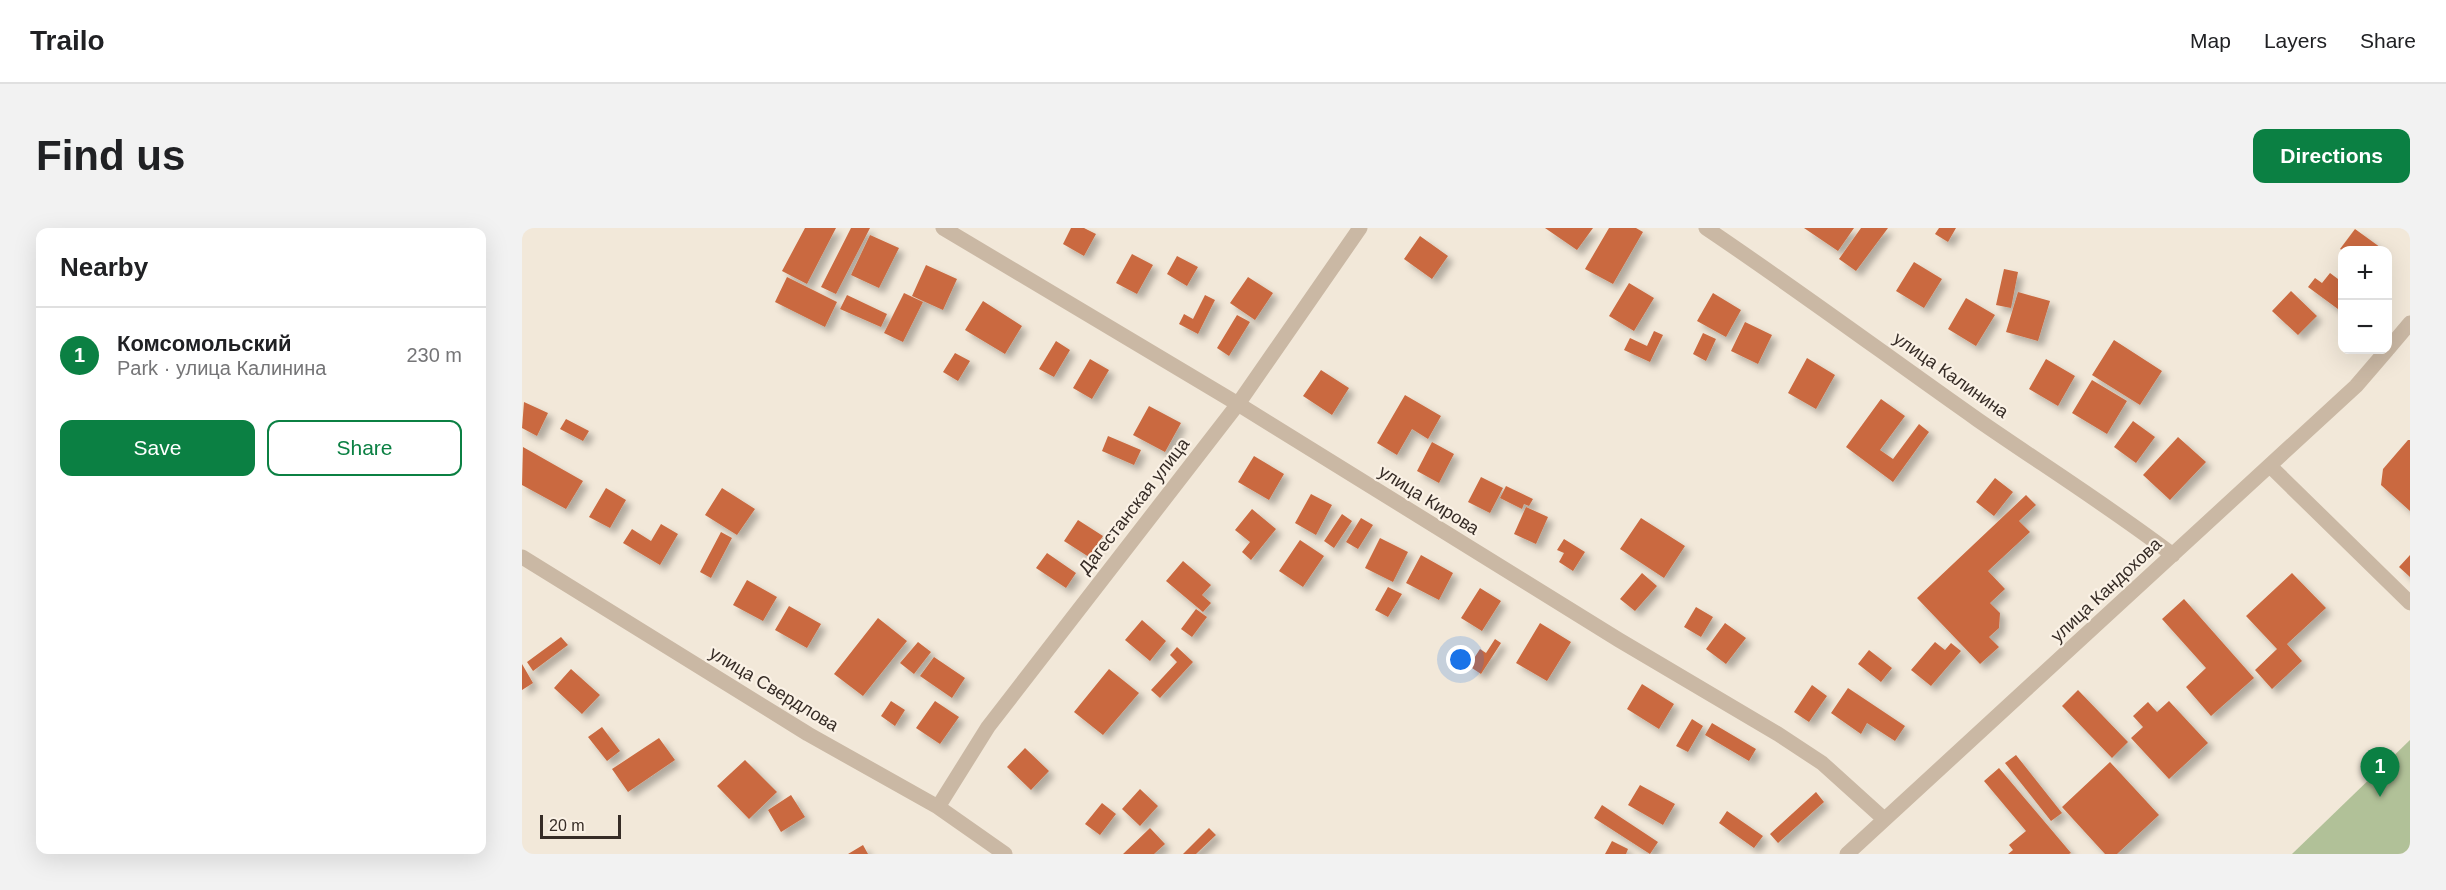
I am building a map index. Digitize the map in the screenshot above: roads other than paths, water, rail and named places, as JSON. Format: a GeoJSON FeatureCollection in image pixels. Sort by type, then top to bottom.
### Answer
{"type":"FeatureCollection","features":[{"type":"Feature","properties":{"kind":"street","name":"улица Кирова"},"geometry":{"type":"LineString","coordinates":[[943,228],[1238,404],[1619,640],[1778,734],[1822,763],[1884,819]]}},
{"type":"Feature","properties":{"kind":"street","name":"Дагестанская улица"},"geometry":{"type":"LineString","coordinates":[[938,807],[988,727],[1238,404],[1360,228]]}},
{"type":"Feature","properties":{"kind":"street","name":"улица Калинина"},"geometry":{"type":"LineString","coordinates":[[1706,228],[1792,286],[1978,420],[2090,494],[2173,555]]}},
{"type":"Feature","properties":{"kind":"street","name":"улица Кандохова"},"geometry":{"type":"LineString","coordinates":[[2392,343],[2410,323]]}},
{"type":"Feature","properties":{"kind":"street","name":"улица Кандохова"},"geometry":{"type":"LineString","coordinates":[[1847,854],[2356,386],[2383,354]]}},
{"type":"Feature","properties":{"kind":"street"},"geometry":{"type":"LineString","coordinates":[[2270,466],[2410,603]]}},
{"type":"Feature","properties":{"kind":"street","name":"улица Свердлова"},"geometry":{"type":"LineString","coordinates":[[522,557],[808,734],[938,807],[1005,854]]}},
{"type":"Feature","properties":{"kind":"place","name":"Комсомольский"},"geometry":{"type":"Point","coordinates":[2380,797]}}]}
